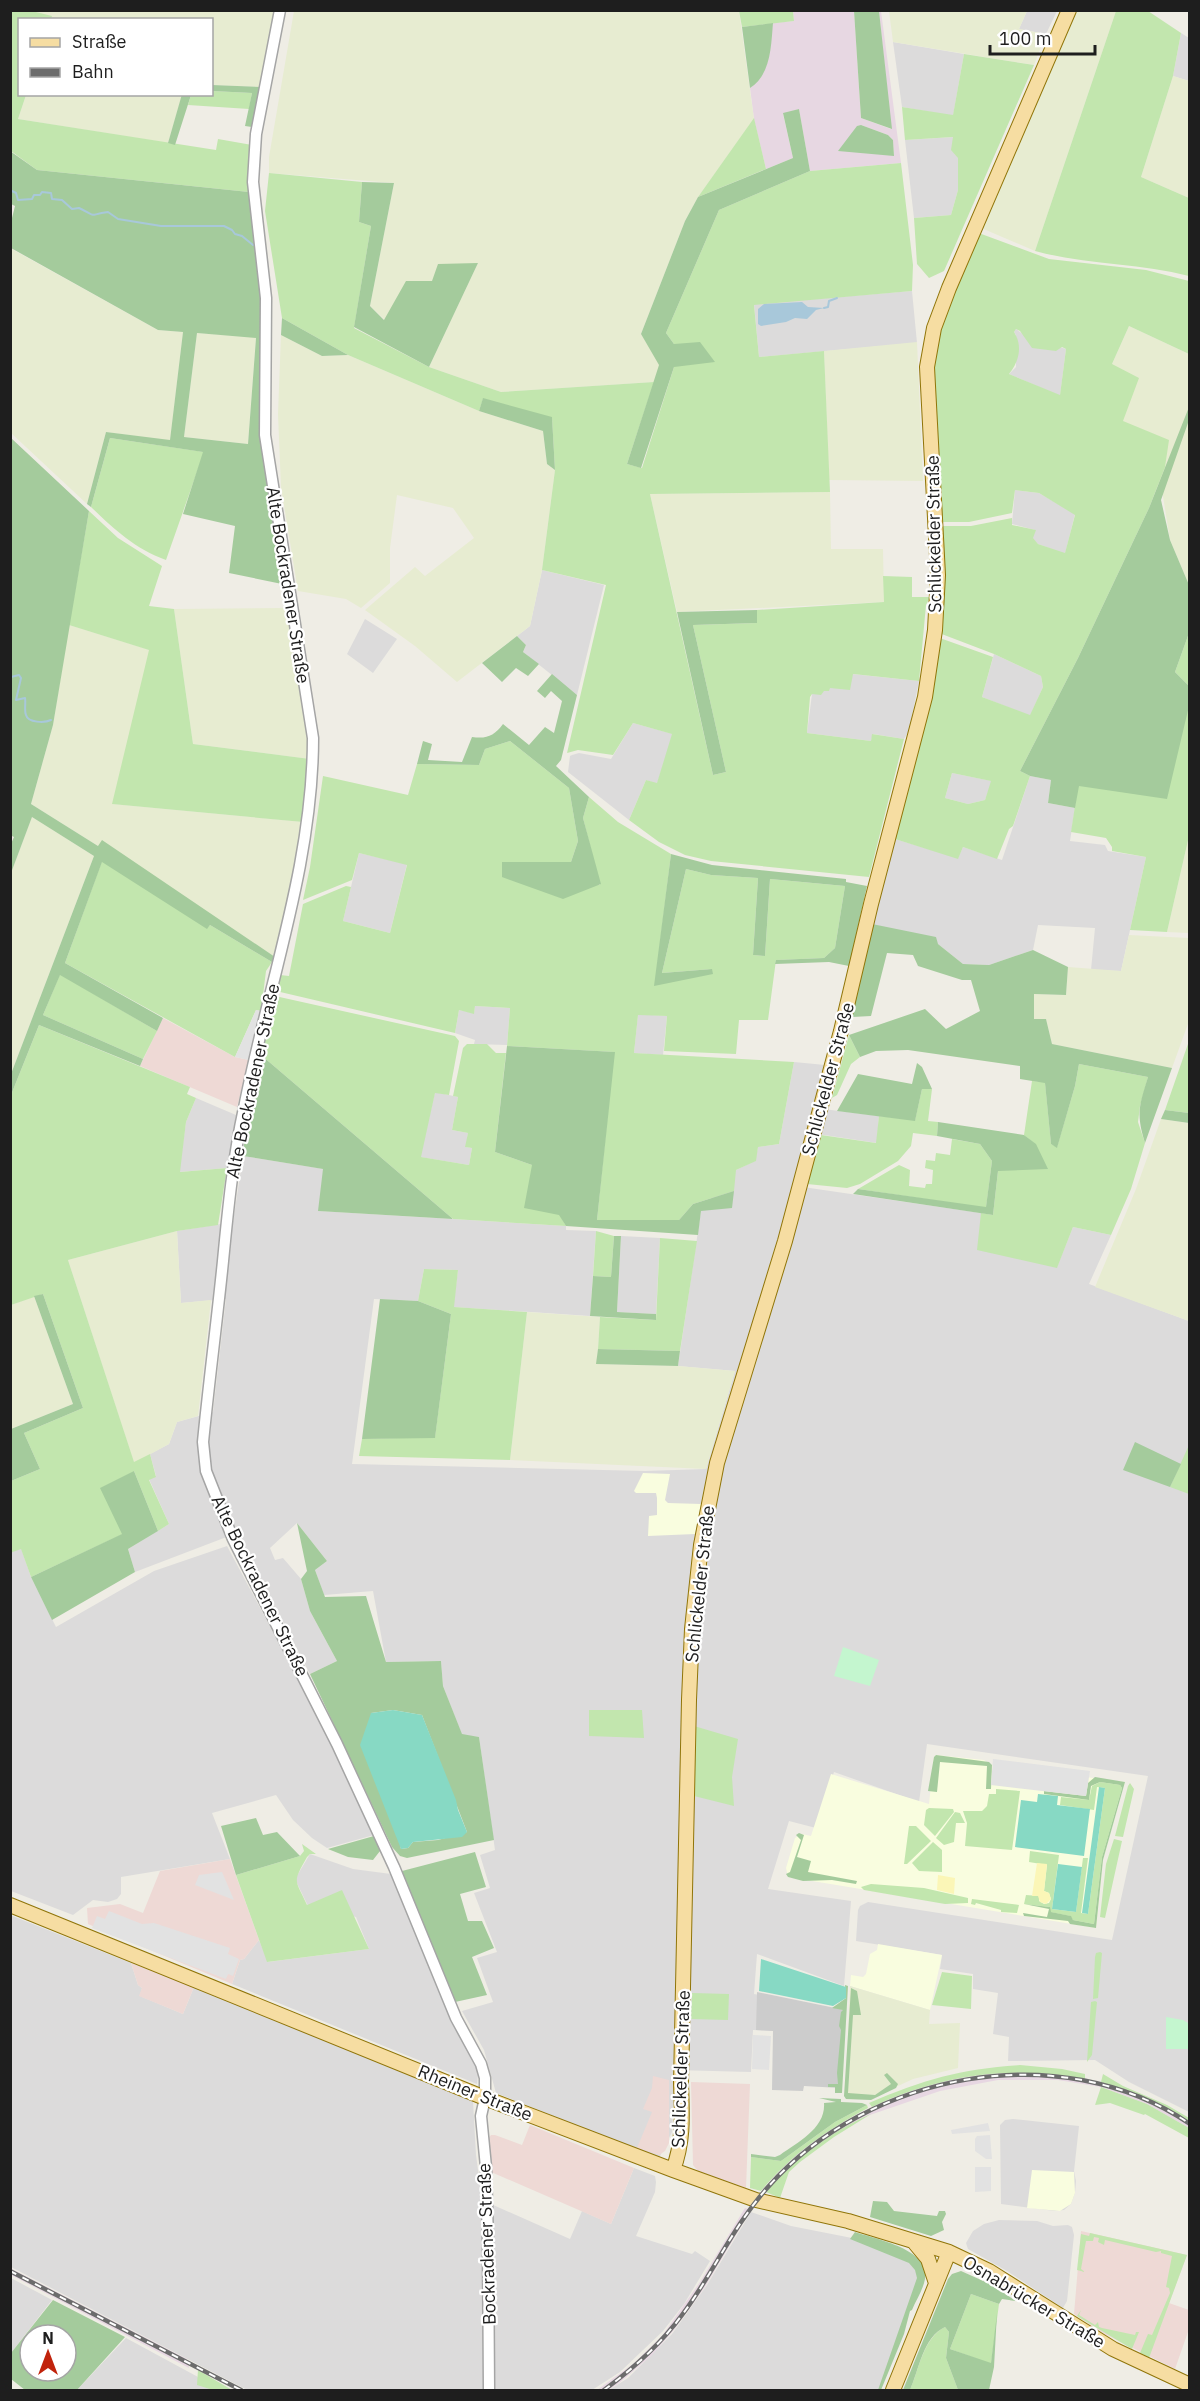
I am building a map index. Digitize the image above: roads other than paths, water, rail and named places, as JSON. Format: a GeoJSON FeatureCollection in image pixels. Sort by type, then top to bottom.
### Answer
{"type":"FeatureCollection","features":[{"type":"Feature","properties":{"kind":"main road","name":"Schlickelder Straße"},"geometry":{"type":"LineString","coordinates":[[673,2170],[681,2150],[682,2132],[688,1700],[692,1629],[701,1545],[717,1463],[788,1230],[925,697],[935,630],[938,575],[927,367],[929,348],[949,288],[1069,10]]}},
{"type":"Feature","properties":{"kind":"main road","name":"Rheiner Straße"},"geometry":{"type":"LineString","coordinates":[[10,1905],[485,2098],[673,2170],[756,2200],[848,2222],[948,2252]]}},
{"type":"Feature","properties":{"kind":"main road"},"geometry":{"type":"LineString","coordinates":[[914,2241],[928,2259],[936,2283]]}},
{"type":"Feature","properties":{"kind":"main road","name":"Osnabrücker Straße"},"geometry":{"type":"LineString","coordinates":[[893,2391],[948,2252],[998,2277],[1113,2349],[1190,2385]]}},
{"type":"Feature","properties":{"kind":"street","name":"Alte Bockradener Straße"},"geometry":{"type":"LineString","coordinates":[[280,10],[256,134],[253,182],[266,298],[265,435],[313,738],[313,764],[308,816],[291,912],[253,1063],[232,1171],[204,1431],[205,1462],[213,1492],[233,1539],[337,1744],[394,1867],[456,2018],[479,2058],[484,2078],[485,2098]]}},
{"type":"Feature","properties":{"kind":"street","name":"Bockradener Straße"},"geometry":{"type":"LineString","coordinates":[[485,2098],[481,2116],[486,2167],[488,2231],[489,2391]]}},
{"type":"Feature","properties":{"kind":"water"},"geometry":{"type":"Polygon","coordinates":[[[802,302],[808,307],[824,308],[816,310],[807,319],[795,318],[786,322],[761,326],[758,324],[758,309],[764,304],[802,302]]]}},
{"type":"Feature","properties":{"kind":"waterway"},"geometry":{"type":"LineString","coordinates":[[10,190],[16,193],[18,200],[32,199],[34,195],[40,195],[42,192],[51,193],[52,199],[62,200],[72,209],[79,208],[93,215],[108,212],[118,219],[161,226],[224,226],[253,245]]}},
{"type":"Feature","properties":{"kind":"waterway"},"geometry":{"type":"LineString","coordinates":[[824,308],[828,307],[829,301],[837,298]]}},
{"type":"Feature","properties":{"kind":"waterway"},"geometry":{"type":"LineString","coordinates":[[10,661],[11,677],[19,675],[21,678],[16,700],[25,698],[27,718],[37,722],[51,720]]}},
{"type":"Feature","properties":{"kind":"railway"},"geometry":{"type":"LineString","coordinates":[[604,2390],[646,2356],[674,2326],[744,2218],[768,2187],[810,2148],[858,2117],[911,2094],[968,2079],[1026,2075],[1083,2080],[1138,2096],[1190,2124]]}},
{"type":"Feature","properties":{"kind":"railway"},"geometry":{"type":"LineString","coordinates":[[10,2271],[241,2390]]}}]}
